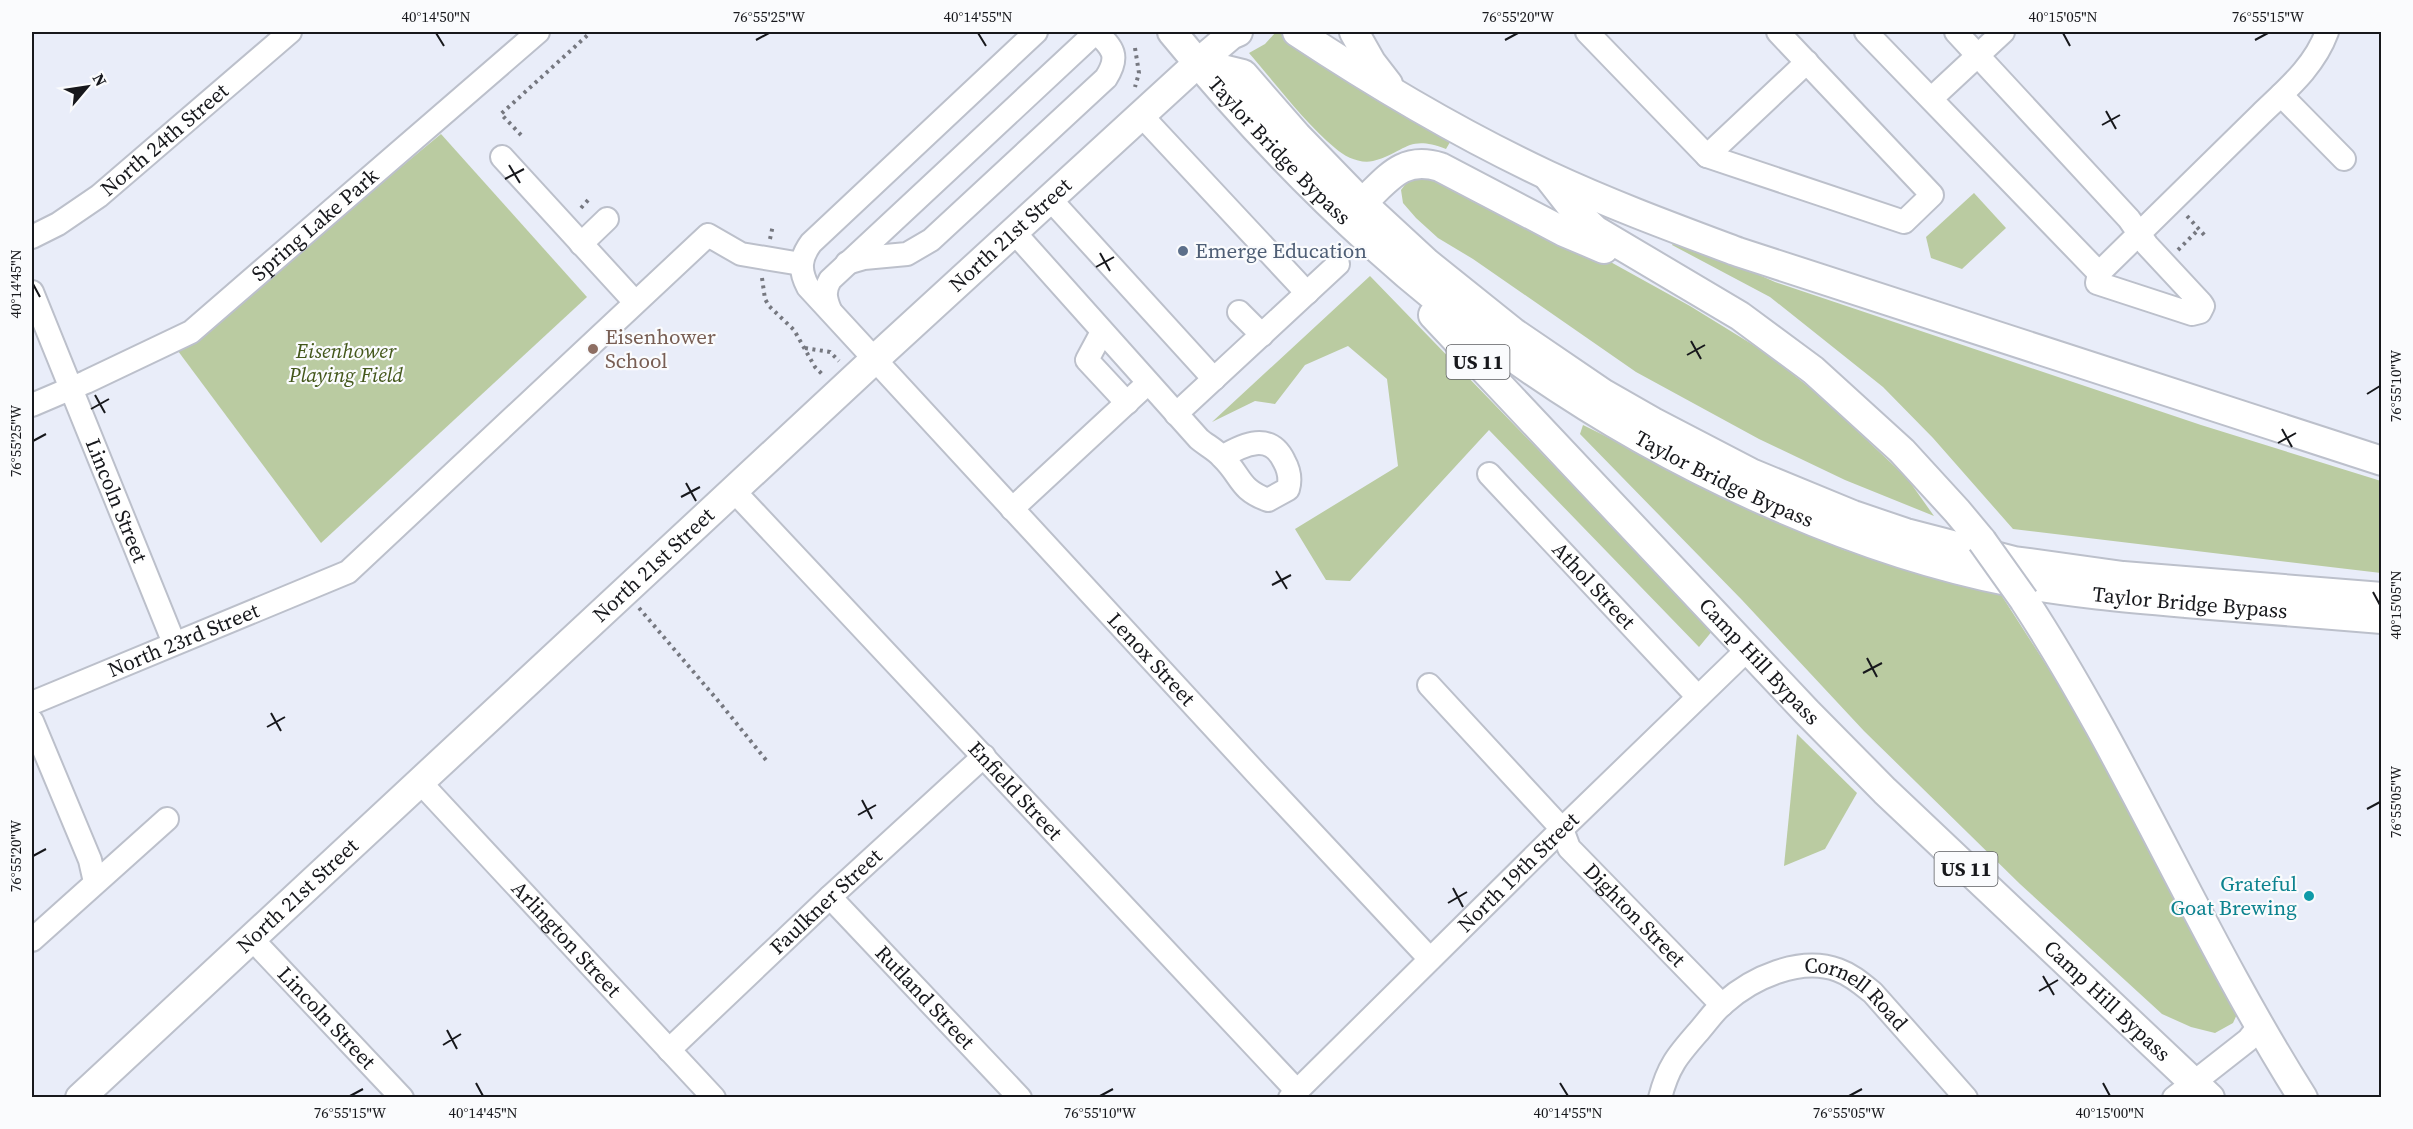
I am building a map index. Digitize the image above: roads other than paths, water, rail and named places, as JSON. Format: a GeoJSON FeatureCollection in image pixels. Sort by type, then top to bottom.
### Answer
{"type":"FeatureCollection","features":[{"type":"Feature","properties":{"kind":"main road","name":"US 11"},"geometry":{"type":"LineString","coordinates":[[1172,32],[1198,63]]}},
{"type":"Feature","properties":{"kind":"main road","name":"North 21st Street"},"geometry":{"type":"LineString","coordinates":[[90,1094],[251,938],[419,781],[1232,32]]}},
{"type":"Feature","properties":{"kind":"main road"},"geometry":{"type":"LineString","coordinates":[[1297,32],[1396,95],[1546,174],[1606,201],[1738,252],[2382,461]]}},
{"type":"Feature","properties":{"kind":"main road"},"geometry":{"type":"LineString","coordinates":[[1354,32],[1371,62],[1396,95]]}},
{"type":"Feature","properties":{"kind":"main road"},"geometry":{"type":"LineString","coordinates":[[1198,63],[1243,74],[1305,144],[1394,234],[1470,298],[1558,364],[1604,394],[1662,427],[1751,473],[1853,515],[1962,549],[2014,561],[2067,570],[2382,597]]}},
{"type":"Feature","properties":{"kind":"main road","name":"Taylor Bridge Bypass"},"geometry":{"type":"LineString","coordinates":[[1198,63],[1289,165],[1328,204],[1448,308],[1546,381],[1642,441],[1691,467],[1794,514],[1900,553],[2010,582],[2121,597],[2382,619]]}},
{"type":"Feature","properties":{"kind":"main road"},"geometry":{"type":"LineString","coordinates":[[1362,203],[1399,170],[1417,162],[1429,163],[1564,232],[1693,287]]}},
{"type":"Feature","properties":{"kind":"main road"},"geometry":{"type":"LineString","coordinates":[[1546,174],[1575,210],[1595,230],[1693,287],[1783,346],[1836,390],[1902,452],[1957,511],[2024,600],[2052,643],[2259,1026],[2303,1098]]}},
{"type":"Feature","properties":{"kind":"main road","name":"Camp Hill Bypass"},"geometry":{"type":"LineString","coordinates":[[1328,204],[1885,791],[2192,1092]]}},
{"type":"Feature","properties":{"kind":"street","name":"North 24th Street"},"geometry":{"type":"LineString","coordinates":[[32,237],[58,224],[99,196],[290,32]]}},
{"type":"Feature","properties":{"kind":"street","name":"Spring Lake Park"},"geometry":{"type":"LineString","coordinates":[[32,405],[190,332],[538,32]]}},
{"type":"Feature","properties":{"kind":"street"},"geometry":{"type":"LineString","coordinates":[[801,264],[804,252],[811,243],[1036,32]]}},
{"type":"Feature","properties":{"kind":"street"},"geometry":{"type":"LineString","coordinates":[[830,310],[825,298],[826,288],[846,263],[1096,32],[1109,45],[1114,55],[1106,78],[931,240],[907,254],[864,258],[846,263]]}},
{"type":"Feature","properties":{"kind":"street"},"geometry":{"type":"LineString","coordinates":[[1587,32],[1707,156],[1904,222],[1932,195],[1778,32]]}},
{"type":"Feature","properties":{"kind":"street"},"geometry":{"type":"LineString","coordinates":[[1866,32],[2099,273]]}},
{"type":"Feature","properties":{"kind":"street"},"geometry":{"type":"LineString","coordinates":[[1956,32],[2128,219],[2139,234],[2203,306],[2197,314],[2185,313],[2097,283],[2099,273],[2139,234],[2281,95],[2312,63],[2327,32]]}},
{"type":"Feature","properties":{"kind":"street"},"geometry":{"type":"LineString","coordinates":[[1932,98],[2003,32]]}},
{"type":"Feature","properties":{"kind":"street"},"geometry":{"type":"LineString","coordinates":[[1707,156],[1807,62]]}},
{"type":"Feature","properties":{"kind":"street"},"geometry":{"type":"LineString","coordinates":[[2281,95],[2344,159]]}},
{"type":"Feature","properties":{"kind":"street"},"geometry":{"type":"LineString","coordinates":[[1141,115],[1307,292]]}},
{"type":"Feature","properties":{"kind":"street"},"geometry":{"type":"LineString","coordinates":[[502,157],[634,301]]}},
{"type":"Feature","properties":{"kind":"street"},"geometry":{"type":"LineString","coordinates":[[1050,199],[1214,379]]}},
{"type":"Feature","properties":{"kind":"street"},"geometry":{"type":"LineString","coordinates":[[581,243],[608,219]]}},
{"type":"Feature","properties":{"kind":"street"},"geometry":{"type":"LineString","coordinates":[[1014,232],[1199,439],[1222,457]]}},
{"type":"Feature","properties":{"kind":"street","name":"North 23rd Street"},"geometry":{"type":"LineString","coordinates":[[32,703],[348,572],[634,301],[708,235],[741,254],[801,264]]}},
{"type":"Feature","properties":{"kind":"street","name":"Lenox Street"},"geometry":{"type":"LineString","coordinates":[[801,264],[801,274],[808,287],[1430,958]]}},
{"type":"Feature","properties":{"kind":"street"},"geometry":{"type":"LineString","coordinates":[[1176,414],[1338,264]]}},
{"type":"Feature","properties":{"kind":"street","name":"Lincoln Street"},"geometry":{"type":"LineString","coordinates":[[32,292],[174,643]]}},
{"type":"Feature","properties":{"kind":"street"},"geometry":{"type":"LineString","coordinates":[[1239,312],[1262,335]]}},
{"type":"Feature","properties":{"kind":"street"},"geometry":{"type":"LineString","coordinates":[[1102,332],[1088,360],[1127,403]]}},
{"type":"Feature","properties":{"kind":"street"},"geometry":{"type":"LineString","coordinates":[[1012,508],[1148,383]]}},
{"type":"Feature","properties":{"kind":"street","name":"Athol Street"},"geometry":{"type":"LineString","coordinates":[[1488,474],[1698,697]]}},
{"type":"Feature","properties":{"kind":"street","name":"Enfield Street"},"geometry":{"type":"LineString","coordinates":[[734,491],[984,756],[1293,1094]]}},
{"type":"Feature","properties":{"kind":"street","name":"North 19th Street"},"geometry":{"type":"LineString","coordinates":[[1293,1094],[1748,649]]}},
{"type":"Feature","properties":{"kind":"street","name":"Dighton Street"},"geometry":{"type":"LineString","coordinates":[[1429,685],[1562,829],[1569,848],[1722,1005]]}},
{"type":"Feature","properties":{"kind":"street"},"geometry":{"type":"LineString","coordinates":[[32,721],[90,860],[95,882]]}},
{"type":"Feature","properties":{"kind":"street","name":"Faulkner Street"},"geometry":{"type":"LineString","coordinates":[[669,1050],[830,897],[984,756]]}},
{"type":"Feature","properties":{"kind":"street","name":"Arlington Street"},"geometry":{"type":"LineString","coordinates":[[419,781],[714,1098]]}},
{"type":"Feature","properties":{"kind":"street"},"geometry":{"type":"LineString","coordinates":[[32,940],[166,819]]}},
{"type":"Feature","properties":{"kind":"street","name":"Rutland Street"},"geometry":{"type":"LineString","coordinates":[[830,897],[1020,1098]]}},
{"type":"Feature","properties":{"kind":"street","name":"Lincoln Street"},"geometry":{"type":"LineString","coordinates":[[251,938],[402,1098]]}},
{"type":"Feature","properties":{"kind":"street","name":"Cornell Road"},"geometry":{"type":"LineString","coordinates":[[1722,1005],[1758,981],[1790,968],[1822,966],[1838,970],[1857,980],[1873,993],[1966,1098]]}},
{"type":"Feature","properties":{"kind":"street"},"geometry":{"type":"LineString","coordinates":[[1660,1098],[1672,1063],[1722,1005]]}},
{"type":"Feature","properties":{"kind":"street"},"geometry":{"type":"LineString","coordinates":[[2192,1092],[2248,1040],[2259,1026]]}},
{"type":"Feature","properties":{"kind":"place","name":"Emerge Education"},"geometry":{"type":"Point","coordinates":[1183,251]}},
{"type":"Feature","properties":{"kind":"place","name":"Eisenhower School"},"geometry":{"type":"Point","coordinates":[593,349]}},
{"type":"Feature","properties":{"kind":"place","name":"Grateful Goat Brewing"},"geometry":{"type":"Point","coordinates":[2309,896]}},
{"type":"Feature","properties":{"kind":"park label","name":"Eisenhower Playing Field"},"geometry":{"type":"Point","coordinates":[346,363]}}]}
